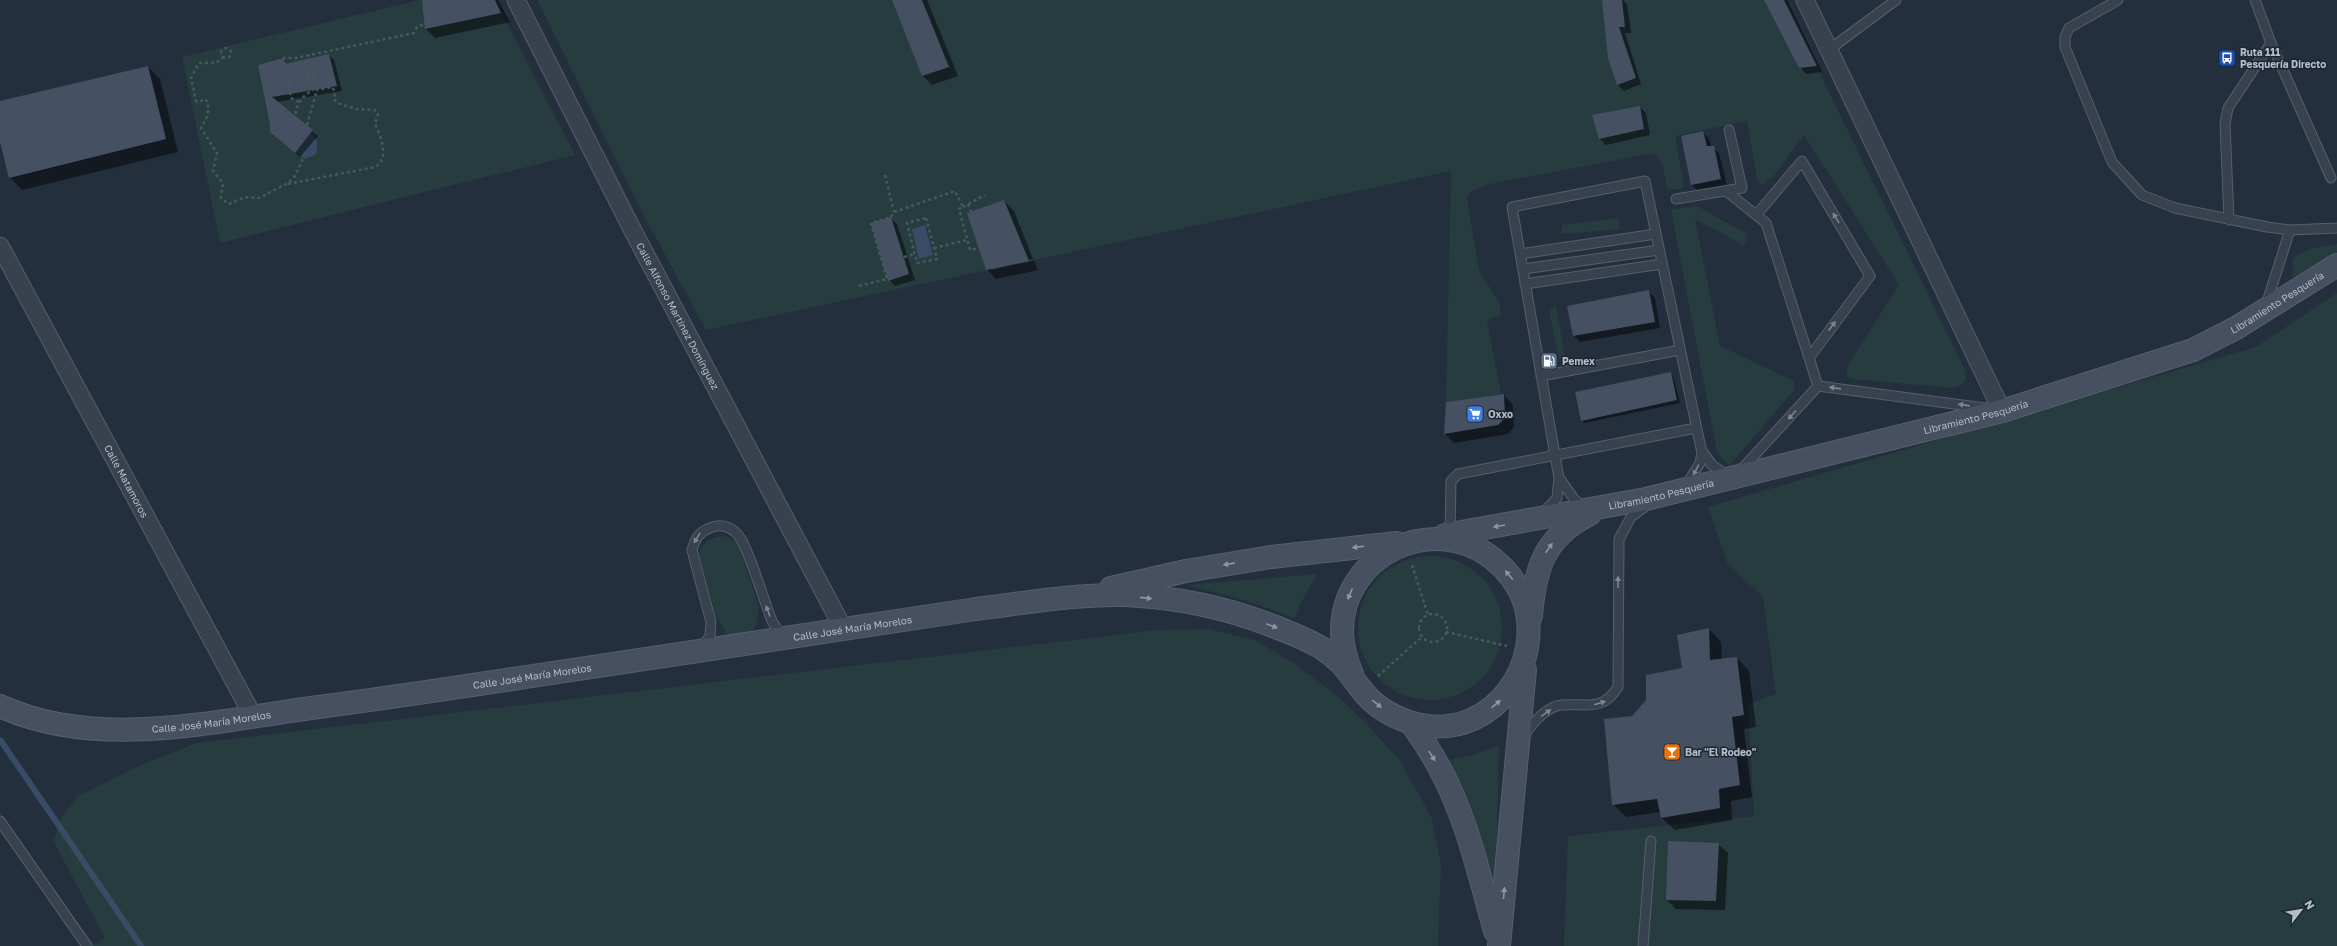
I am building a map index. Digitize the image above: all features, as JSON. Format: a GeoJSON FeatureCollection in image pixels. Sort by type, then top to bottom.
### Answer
{"type":"FeatureCollection","features":[{"type":"Feature","properties":{"kind":"main road","name":"Libramiento Pesquería"},"geometry":{"type":"LineString","coordinates":[[1601,508],[1676,492],[2002,411],[2193,350],[2218,339],[2337,265]]}},
{"type":"Feature","properties":{"kind":"main road"},"geometry":{"type":"LineString","coordinates":[[1357,682],[1343,646],[1342,631],[1347,601],[1353,587],[1371,563],[1383,554],[1412,541],[1601,508]]}},
{"type":"Feature","properties":{"kind":"main road"},"geometry":{"type":"LineString","coordinates":[[1499,946],[1517,748],[1534,587],[1542,559],[1553,543],[1579,520],[1601,508]]}},
{"type":"Feature","properties":{"kind":"main road"},"geometry":{"type":"LineString","coordinates":[[1443,538],[1464,542],[1483,551],[1500,564],[1513,580],[1523,598],[1528,619],[1527,650],[1519,675],[1510,690],[1497,704],[1482,714],[1465,722],[1448,726],[1429,726],[1411,723],[1387,713],[1357,682],[1339,660],[1321,647],[1242,614],[1191,603],[1124,595],[1065,598],[1186,570],[1271,558],[1443,538]]}},
{"type":"Feature","properties":{"kind":"main road","name":"Calle José María Morelos"},"geometry":{"type":"LineString","coordinates":[[0,706],[26,716],[106,729],[168,727],[253,716],[1065,598]]}},
{"type":"Feature","properties":{"kind":"main road"},"geometry":{"type":"LineString","coordinates":[[1411,723],[1439,766],[1456,804],[1472,847],[1499,946]]}},
{"type":"Feature","properties":{"kind":"street","name":"Calle Alfonso Martínez Domínguez"},"geometry":{"type":"LineString","coordinates":[[516,0],[632,229],[844,630]]}},
{"type":"Feature","properties":{"kind":"street"},"geometry":{"type":"LineString","coordinates":[[1805,0],[1830,49],[2002,411]]}},
{"type":"Feature","properties":{"kind":"street","name":"Calle Matamoros"},"geometry":{"type":"LineString","coordinates":[[0,246],[253,716]]}},
{"type":"Feature","properties":{"kind":"lane"},"geometry":{"type":"LineString","coordinates":[[1830,49],[1896,0]]}},
{"type":"Feature","properties":{"kind":"lane"},"geometry":{"type":"LineString","coordinates":[[2118,0],[2069,28],[2065,37],[2065,47],[2112,162],[2142,196],[2175,208],[2229,220],[2290,230],[2337,228]]}},
{"type":"Feature","properties":{"kind":"lane"},"geometry":{"type":"LineString","coordinates":[[2255,0],[2272,43],[2331,178]]}},
{"type":"Feature","properties":{"kind":"lane"},"geometry":{"type":"LineString","coordinates":[[2229,220],[2225,124],[2228,108],[2272,43]]}},
{"type":"Feature","properties":{"kind":"lane"},"geometry":{"type":"LineString","coordinates":[[1676,199],[1742,188],[1730,130]]}},
{"type":"Feature","properties":{"kind":"lane"},"geometry":{"type":"LineString","coordinates":[[1757,214],[1802,161],[1870,276],[1809,358]]}},
{"type":"Feature","properties":{"kind":"lane"},"geometry":{"type":"LineString","coordinates":[[1517,748],[1532,725],[1555,707],[1562,705],[1598,704],[1613,696],[1618,687],[1619,539],[1632,517],[1645,506],[1676,492],[1700,464],[1701,448],[1645,182],[1512,207],[1560,478],[1559,490],[1554,503],[1531,520]]}},
{"type":"Feature","properties":{"kind":"lane"},"geometry":{"type":"LineString","coordinates":[[1726,191],[1766,222],[1818,386]]}},
{"type":"Feature","properties":{"kind":"lane"},"geometry":{"type":"LineString","coordinates":[[2265,311],[2290,230]]}},
{"type":"Feature","properties":{"kind":"lane"},"geometry":{"type":"LineString","coordinates":[[1520,254],[1656,234]]}},
{"type":"Feature","properties":{"kind":"lane"},"geometry":{"type":"LineString","coordinates":[[1523,269],[1659,250]]}},
{"type":"Feature","properties":{"kind":"lane"},"geometry":{"type":"LineString","coordinates":[[1525,284],[1662,264]]}},
{"type":"Feature","properties":{"kind":"lane"},"geometry":{"type":"LineString","coordinates":[[1541,376],[1680,350]]}},
{"type":"Feature","properties":{"kind":"lane"},"geometry":{"type":"LineString","coordinates":[[1818,386],[2002,411]]}},
{"type":"Feature","properties":{"kind":"lane"},"geometry":{"type":"LineString","coordinates":[[1701,448],[1712,465],[1724,474],[1735,477],[1818,386]]}},
{"type":"Feature","properties":{"kind":"lane"},"geometry":{"type":"LineString","coordinates":[[1450,534],[1451,481],[1454,476],[1458,474],[1696,428]]}},
{"type":"Feature","properties":{"kind":"lane"},"geometry":{"type":"LineString","coordinates":[[1560,478],[1578,504],[1601,508]]}},
{"type":"Feature","properties":{"kind":"lane"},"geometry":{"type":"LineString","coordinates":[[696,652],[707,642],[712,630],[692,550],[696,539],[701,533],[718,526],[728,528],[740,538],[772,621],[781,632],[793,638]]}},
{"type":"Feature","properties":{"kind":"lane"},"geometry":{"type":"LineString","coordinates":[[0,821],[87,946]]}},
{"type":"Feature","properties":{"kind":"lane"},"geometry":{"type":"LineString","coordinates":[[1643,946],[1651,841]]}},
{"type":"Feature","properties":{"kind":"path"},"geometry":{"type":"LineString","coordinates":[[299,102],[291,98],[284,58],[309,56],[414,33],[417,28],[425,24]]}},
{"type":"Feature","properties":{"kind":"path"},"geometry":{"type":"LineString","coordinates":[[224,57],[222,52],[224,49],[228,48],[231,56],[227,58],[224,57],[216,63],[199,63],[191,78],[196,101],[199,102],[205,98],[208,102],[208,115],[201,128],[217,153],[213,171],[223,183],[221,198],[229,204],[245,197],[258,198],[286,185],[376,167],[383,161],[381,135],[375,124],[378,113],[374,110],[337,104],[334,99],[336,92],[332,87],[317,89],[306,94],[299,102],[295,114],[295,126]]}},
{"type":"Feature","properties":{"kind":"path"},"geometry":{"type":"LineString","coordinates":[[309,56],[309,74]]}},
{"type":"Feature","properties":{"kind":"path"},"geometry":{"type":"LineString","coordinates":[[288,83],[295,77],[314,73],[317,89],[307,125]]}},
{"type":"Feature","properties":{"kind":"path"},"geometry":{"type":"LineString","coordinates":[[286,185],[295,176],[303,158]]}},
{"type":"Feature","properties":{"kind":"path"},"geometry":{"type":"LineString","coordinates":[[885,175],[894,212]]}},
{"type":"Feature","properties":{"kind":"path"},"geometry":{"type":"LineString","coordinates":[[859,286],[887,279],[871,223],[891,217],[894,212],[955,191],[963,207]]}},
{"type":"Feature","properties":{"kind":"path"},"geometry":{"type":"LineString","coordinates":[[979,248],[970,250],[959,208],[985,195]]}},
{"type":"Feature","properties":{"kind":"path"},"geometry":{"type":"LineString","coordinates":[[968,204],[971,212]]}},
{"type":"Feature","properties":{"kind":"path"},"geometry":{"type":"LineString","coordinates":[[926,218],[937,259],[917,263],[915,254],[907,223],[926,218]]}},
{"type":"Feature","properties":{"kind":"path"},"geometry":{"type":"LineString","coordinates":[[934,248],[967,240]]}},
{"type":"Feature","properties":{"kind":"path"},"geometry":{"type":"LineString","coordinates":[[904,257],[915,254]]}},
{"type":"Feature","properties":{"kind":"path"},"geometry":{"type":"LineString","coordinates":[[1412,541],[1428,615]]}},
{"type":"Feature","properties":{"kind":"path"},"geometry":{"type":"LineString","coordinates":[[1428,615],[1441,616],[1446,624],[1446,632],[1438,642],[1429,642],[1422,637],[1419,624],[1428,615]]}},
{"type":"Feature","properties":{"kind":"path"},"geometry":{"type":"LineString","coordinates":[[1446,632],[1527,650]]}},
{"type":"Feature","properties":{"kind":"path"},"geometry":{"type":"LineString","coordinates":[[1357,682],[1422,637]]}},
{"type":"Feature","properties":{"kind":"green space"},"geometry":{"type":"Polygon","coordinates":[[[419,0],[495,0],[575,155],[220,243],[182,57],[419,0]]]}},
{"type":"Feature","properties":{"kind":"green space"},"geometry":{"type":"Polygon","coordinates":[[[537,0],[1784,0],[1966,372],[1966,381],[1960,386],[1953,388],[1852,379],[1846,376],[1848,365],[1899,285],[1804,135],[1773,177],[1763,185],[1759,183],[1757,179],[1747,121],[1675,136],[1684,186],[1680,189],[1667,189],[1663,167],[1658,157],[1654,154],[1649,154],[1490,184],[1476,189],[1471,193],[1467,199],[1479,270],[1500,304],[1501,315],[1487,320],[1501,394],[1446,402],[1451,171],[706,330],[643,214],[537,0]]]}},
{"type":"Feature","properties":{"kind":"green space"},"geometry":{"type":"Polygon","coordinates":[[[1697,206],[1747,234],[1745,246],[1695,219],[1720,346],[1794,381],[1795,389],[1729,466],[1717,452],[1671,210],[1697,206]]]}},
{"type":"Feature","properties":{"kind":"green space"},"geometry":{"type":"Polygon","coordinates":[[[1618,218],[1620,229],[1562,234],[1562,225],[1618,218]]]}},
{"type":"Feature","properties":{"kind":"green space"},"geometry":{"type":"Polygon","coordinates":[[[2337,244],[2337,255],[2293,283],[2293,258],[2309,249],[2337,244]]]}},
{"type":"Feature","properties":{"kind":"green space"},"geometry":{"type":"Polygon","coordinates":[[[2337,293],[2337,946],[1564,946],[1568,836],[1754,816],[1748,704],[1776,694],[1763,597],[1728,565],[1708,507],[2256,347],[2337,293]]]}},
{"type":"Feature","properties":{"kind":"green space"},"geometry":{"type":"Polygon","coordinates":[[[1556,305],[1565,357],[1562,362],[1559,359],[1549,311],[1556,305]]]}},
{"type":"Feature","properties":{"kind":"green space"},"geometry":{"type":"Polygon","coordinates":[[[725,536],[737,542],[759,607],[756,625],[751,633],[729,637],[716,617],[699,553],[709,540],[725,536]]]}},
{"type":"Feature","properties":{"kind":"green space"},"geometry":{"type":"Polygon","coordinates":[[[1423,556],[1437,556],[1464,564],[1476,572],[1486,582],[1497,600],[1501,614],[1501,642],[1497,656],[1486,674],[1476,684],[1458,695],[1437,700],[1423,700],[1396,692],[1384,684],[1374,674],[1363,656],[1358,635],[1358,621],[1366,594],[1374,582],[1384,572],[1402,561],[1423,556]]]}},
{"type":"Feature","properties":{"kind":"green space"},"geometry":{"type":"Polygon","coordinates":[[[1317,574],[1300,605],[1295,619],[1227,595],[1185,585],[1317,574]]]}},
{"type":"Feature","properties":{"kind":"green space"},"geometry":{"type":"Polygon","coordinates":[[[1208,629],[1255,640],[1295,664],[1333,692],[1367,724],[1400,761],[1431,816],[1441,864],[1438,946],[91,946],[105,938],[53,841],[62,816],[78,796],[138,766],[197,743],[1158,630],[1208,629]]]}},
{"type":"Feature","properties":{"kind":"green space"},"geometry":{"type":"Polygon","coordinates":[[[1499,745],[1496,882],[1449,760],[1472,755],[1499,745]]]}},
{"type":"Feature","properties":{"kind":"water"},"geometry":{"type":"Polygon","coordinates":[[[311,132],[315,137],[317,149],[315,155],[305,159],[292,150],[311,132]]]}},
{"type":"Feature","properties":{"kind":"water"},"geometry":{"type":"Polygon","coordinates":[[[925,225],[933,255],[919,259],[912,229],[925,225]]]}},
{"type":"Feature","properties":{"kind":"building"},"geometry":{"type":"Polygon","coordinates":[[[422,0],[495,0],[501,13],[425,29],[422,0]]]}},
{"type":"Feature","properties":{"kind":"building"},"geometry":{"type":"Polygon","coordinates":[[[892,0],[922,0],[949,67],[922,76],[892,0]]]}},
{"type":"Feature","properties":{"kind":"building"},"geometry":{"type":"Polygon","coordinates":[[[1602,0],[1622,0],[1625,27],[1619,27],[1636,78],[1617,85],[1608,58],[1602,0]]]}},
{"type":"Feature","properties":{"kind":"building"},"geometry":{"type":"Polygon","coordinates":[[[1764,0],[1784,0],[1817,66],[1799,68],[1764,0]]]}},
{"type":"Feature","properties":{"kind":"building"},"geometry":{"type":"Polygon","coordinates":[[[329,54],[337,86],[272,97],[313,130],[295,153],[270,132],[270,124],[258,65],[284,58],[285,64],[329,54]]]}},
{"type":"Feature","properties":{"kind":"building"},"geometry":{"type":"Polygon","coordinates":[[[148,66],[166,139],[9,178],[0,142],[0,101],[148,66]]]}},
{"type":"Feature","properties":{"kind":"building"},"geometry":{"type":"Polygon","coordinates":[[[1640,106],[1644,129],[1599,139],[1592,115],[1640,106]]]}},
{"type":"Feature","properties":{"kind":"building"},"geometry":{"type":"Polygon","coordinates":[[[1703,131],[1707,146],[1714,146],[1721,179],[1691,185],[1681,136],[1703,131]]]}},
{"type":"Feature","properties":{"kind":"building"},"geometry":{"type":"Polygon","coordinates":[[[1004,200],[1029,261],[986,270],[967,213],[1004,200]]]}},
{"type":"Feature","properties":{"kind":"building"},"geometry":{"type":"Polygon","coordinates":[[[891,217],[909,274],[888,281],[871,223],[891,217]]]}},
{"type":"Feature","properties":{"kind":"building"},"geometry":{"type":"Polygon","coordinates":[[[1649,290],[1655,322],[1573,336],[1567,306],[1649,290]]]}},
{"type":"Feature","properties":{"kind":"building"},"geometry":{"type":"Polygon","coordinates":[[[1671,372],[1677,400],[1581,421],[1575,392],[1671,372]]]}},
{"type":"Feature","properties":{"kind":"building","name":"Oxxo"},"geometry":{"type":"Polygon","coordinates":[[[1504,394],[1505,418],[1498,425],[1444,434],[1446,402],[1504,394]]]}},
{"type":"Feature","properties":{"kind":"building","name":"Bar \"El Rodeo\""},"geometry":{"type":"Polygon","coordinates":[[[1709,628],[1710,660],[1737,657],[1744,715],[1732,717],[1740,785],[1719,789],[1720,808],[1661,818],[1657,799],[1612,805],[1604,719],[1632,716],[1646,700],[1646,675],[1682,668],[1677,635],[1709,628]]]}},
{"type":"Feature","properties":{"kind":"building"},"geometry":{"type":"Polygon","coordinates":[[[1668,841],[1719,843],[1716,901],[1666,900],[1668,841]]]}},
{"type":"Feature","properties":{"kind":"waterway"},"geometry":{"type":"LineString","coordinates":[[1,741],[141,946]]}},
{"type":"Feature","properties":{"kind":"place","name":"Ruta 111 Pesquería Directo"},"geometry":{"type":"Point","coordinates":[2227,58]}},
{"type":"Feature","properties":{"kind":"place","name":"Pemex"},"geometry":{"type":"Point","coordinates":[1549,361]}},
{"type":"Feature","properties":{"kind":"place","name":"Oxxo"},"geometry":{"type":"Point","coordinates":[1475,414]}},
{"type":"Feature","properties":{"kind":"place","name":"Bar \"El Rodeo\""},"geometry":{"type":"Point","coordinates":[1672,752]}}]}
